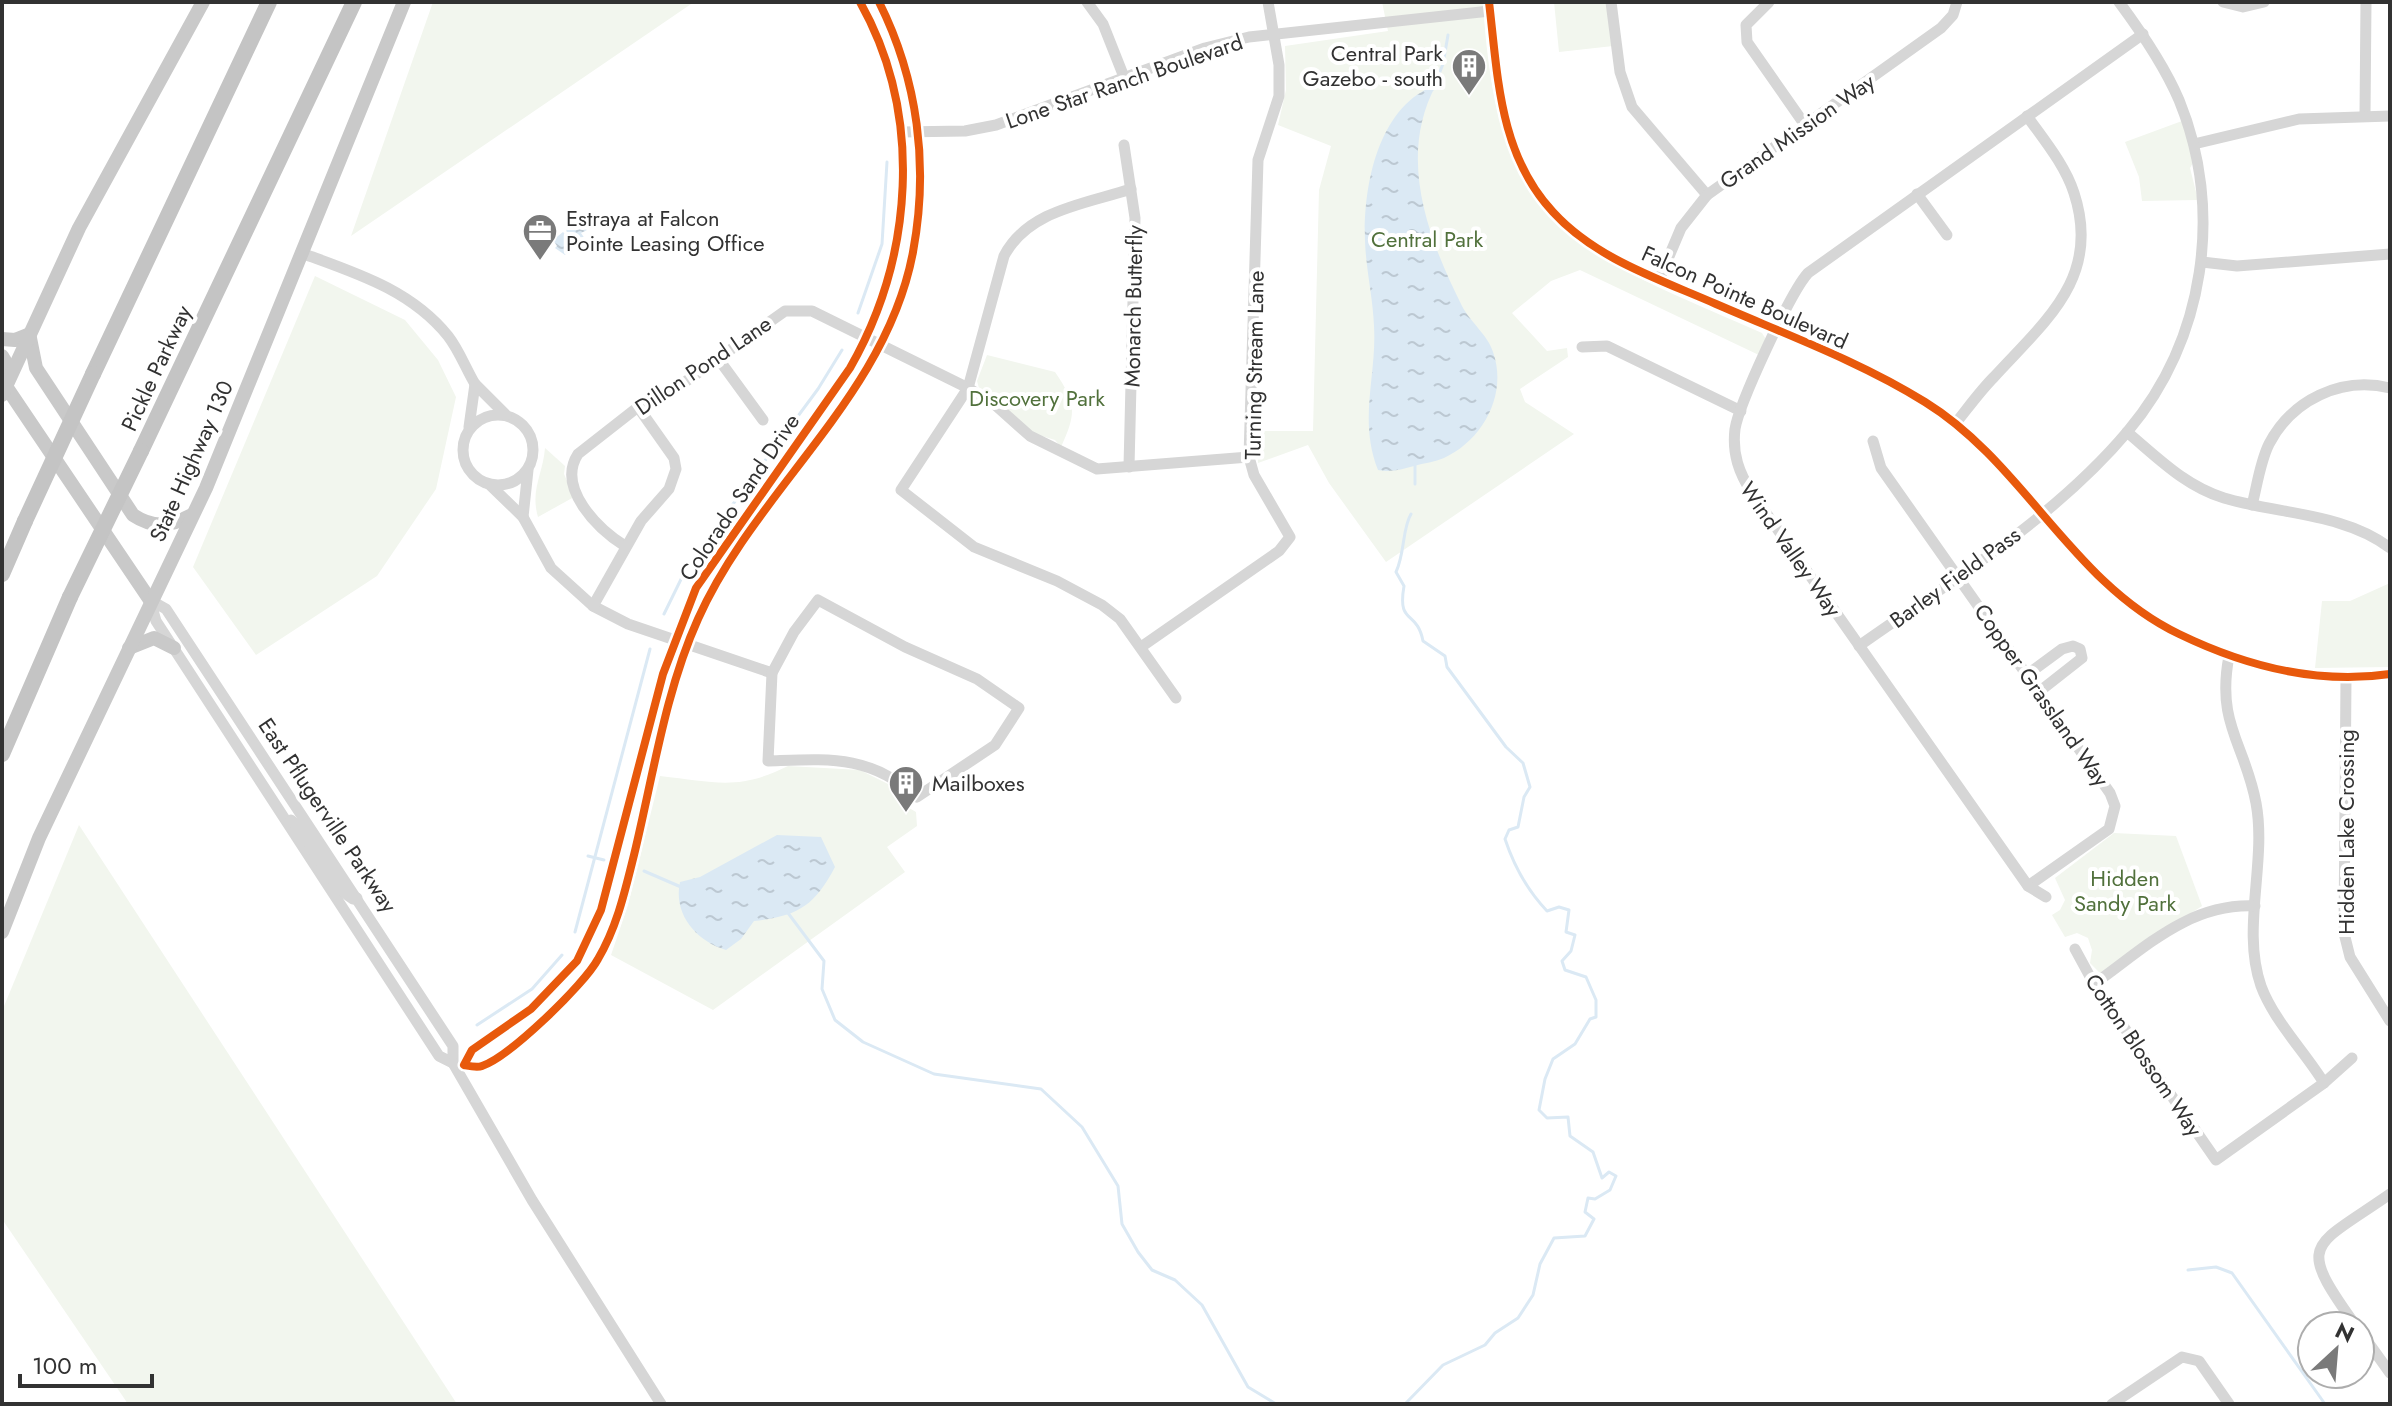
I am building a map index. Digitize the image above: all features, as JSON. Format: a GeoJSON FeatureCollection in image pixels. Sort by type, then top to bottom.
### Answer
{"type":"FeatureCollection","features":[{"type":"Feature","properties":{"kind":"highway"},"geometry":{"type":"LineString","coordinates":[[2,574],[269,2]]}},
{"type":"Feature","properties":{"kind":"highway","name":"Pickle Parkway"},"geometry":{"type":"LineString","coordinates":[[2,754],[70,597],[354,2]]}},
{"type":"Feature","properties":{"kind":"main road"},"geometry":{"type":"LineString","coordinates":[[4,387],[79,228],[203,2]]}},
{"type":"Feature","properties":{"kind":"main road","name":"State Highway 130"},"geometry":{"type":"LineString","coordinates":[[2,932],[39,838],[192,515],[304,254],[404,2]]}},
{"type":"Feature","properties":{"kind":"main road"},"geometry":{"type":"LineString","coordinates":[[2,339],[15,340],[30,334]]}},
{"type":"Feature","properties":{"kind":"main road"},"geometry":{"type":"LineString","coordinates":[[30,334],[31,356],[36,368],[133,515],[154,525],[168,525],[192,515]]}},
{"type":"Feature","properties":{"kind":"main road","name":"East Pflugerville Parkway"},"geometry":{"type":"LineString","coordinates":[[2,356],[8,366],[4,387],[150,600]]}},
{"type":"Feature","properties":{"kind":"main road"},"geometry":{"type":"LineString","coordinates":[[129,648],[154,638],[174,648]]}},
{"type":"Feature","properties":{"kind":"street","name":"Colorado Sand Drive"},"geometry":{"type":"LineString","coordinates":[[458,1066],[472,1050],[531,1009],[560,983],[590,935],[601,910],[674,640],[710,565],[828,399],[867,338],[888,288],[898,238],[901,132],[884,57],[860,2]]}},
{"type":"Feature","properties":{"kind":"street","name":"Colorado Sand Drive"},"geometry":{"type":"LineString","coordinates":[[458,1066],[483,1066],[540,1024],[580,985],[598,960],[613,928],[625,890],[687,645],[735,554],[858,382],[880,345],[913,253],[921,183],[920,132],[897,38],[879,2]]}},
{"type":"Feature","properties":{"kind":"street"},"geometry":{"type":"LineString","coordinates":[[1087,2],[1103,24],[1124,77]]}},
{"type":"Feature","properties":{"kind":"street","name":"Turning Stream Lane"},"geometry":{"type":"LineString","coordinates":[[1141,647],[1279,551],[1290,537],[1254,475],[1249,457],[1258,160],[1279,96],[1279,65],[1268,2]]}},
{"type":"Feature","properties":{"kind":"street"},"geometry":{"type":"LineString","coordinates":[[1611,2],[1620,72],[1632,107],[1707,195]]}},
{"type":"Feature","properties":{"kind":"street"},"geometry":{"type":"LineString","coordinates":[[1769,2],[1746,25],[1747,42],[1805,125]]}},
{"type":"Feature","properties":{"kind":"street","name":"Grand Mission Way"},"geometry":{"type":"LineString","coordinates":[[1659,280],[1681,228],[1707,195],[1941,28],[1953,15],[1957,2]]}},
{"type":"Feature","properties":{"kind":"street","name":"Barley Field Pass"},"geometry":{"type":"LineString","coordinates":[[1859,646],[1959,577],[2041,512],[2127,432],[2155,394],[2183,339],[2202,262],[2203,214],[2194,144],[2179,101],[2143,34],[2119,2]]}},
{"type":"Feature","properties":{"kind":"street"},"geometry":{"type":"LineString","coordinates":[[2223,2],[2243,7],[2264,2]]}},
{"type":"Feature","properties":{"kind":"street"},"geometry":{"type":"LineString","coordinates":[[2365,114],[2366,2]]}},
{"type":"Feature","properties":{"kind":"street","name":"Lone Star Ranch Boulevard"},"geometry":{"type":"LineString","coordinates":[[901,132],[965,131],[996,125],[1205,48],[1272,34],[1490,7]]}},
{"type":"Feature","properties":{"kind":"street","name":"Falcon Pointe Boulevard"},"geometry":{"type":"LineString","coordinates":[[1490,7],[1503,117],[1520,164],[1533,188],[1569,229],[1586,242],[1659,280],[1895,385],[1955,424],[1989,452],[2094,571],[2142,613],[2177,633],[2229,656],[2269,669],[2346,678],[2390,674]]}},
{"type":"Feature","properties":{"kind":"street","name":"Wind Valley Way"},"geometry":{"type":"LineString","coordinates":[[2046,897],[2028,886],[1740,475],[1735,429],[1798,284],[1808,273],[2143,34]]}},
{"type":"Feature","properties":{"kind":"street"},"geometry":{"type":"LineString","coordinates":[[2194,144],[2268,124],[2365,114],[2390,116]]}},
{"type":"Feature","properties":{"kind":"street"},"geometry":{"type":"LineString","coordinates":[[1955,424],[2059,307],[2075,274],[2080,227],[2074,192],[2066,173],[2027,116]]}},
{"type":"Feature","properties":{"kind":"street","name":"Monarch Butterfly"},"geometry":{"type":"LineString","coordinates":[[1124,145],[1135,248],[1129,467]]}},
{"type":"Feature","properties":{"kind":"street"},"geometry":{"type":"LineString","coordinates":[[1131,189],[1039,219],[1014,237],[1004,256],[968,388],[901,490],[974,547],[1057,581],[1102,605],[1120,619],[1176,698]]}},
{"type":"Feature","properties":{"kind":"street"},"geometry":{"type":"LineString","coordinates":[[1917,194],[1947,235]]}},
{"type":"Feature","properties":{"kind":"street"},"geometry":{"type":"LineString","coordinates":[[304,254],[390,287],[423,311],[448,336],[475,384],[506,415],[525,427],[531,436],[533,458],[523,517]]}},
{"type":"Feature","properties":{"kind":"street"},"geometry":{"type":"LineString","coordinates":[[2202,262],[2237,266],[2390,254]]}},
{"type":"Feature","properties":{"kind":"street","name":"Dillon Pond Lane"},"geometry":{"type":"LineString","coordinates":[[625,546],[594,522],[570,479],[571,465],[578,454],[638,407],[685,382],[785,311],[797,308],[812,311],[968,388],[994,404],[1030,436],[1097,469],[1249,457]]}},
{"type":"Feature","properties":{"kind":"street"},"geometry":{"type":"LineString","coordinates":[[1582,347],[1607,346],[1741,411]]}},
{"type":"Feature","properties":{"kind":"street"},"geometry":{"type":"LineString","coordinates":[[717,357],[763,420]]}},
{"type":"Feature","properties":{"kind":"street"},"geometry":{"type":"LineString","coordinates":[[475,384],[469,430],[464,440],[464,460],[471,472],[489,484],[523,517],[542,557],[571,590],[593,606],[628,624],[772,673]]}},
{"type":"Feature","properties":{"kind":"street"},"geometry":{"type":"LineString","coordinates":[[2252,505],[2267,447],[2291,413],[2325,392],[2347,385],[2390,388]]}},
{"type":"Feature","properties":{"kind":"street"},"geometry":{"type":"LineString","coordinates":[[593,606],[625,546],[669,489],[676,469],[674,458],[638,407]]}},
{"type":"Feature","properties":{"kind":"street"},"geometry":{"type":"LineString","coordinates":[[469,430],[485,417],[506,415]]}},
{"type":"Feature","properties":{"kind":"street"},"geometry":{"type":"LineString","coordinates":[[2127,432],[2196,487],[2252,505],[2353,528],[2390,548]]}},
{"type":"Feature","properties":{"kind":"street","name":"Copper Grassland Way"},"geometry":{"type":"LineString","coordinates":[[1873,441],[1881,468],[2110,793],[2115,817],[2109,829],[2028,886]]}},
{"type":"Feature","properties":{"kind":"street"},"geometry":{"type":"LineString","coordinates":[[489,484],[512,483],[529,469]]}},
{"type":"Feature","properties":{"kind":"street","name":"East Pflugerville Parkway"},"geometry":{"type":"LineString","coordinates":[[150,600],[156,621],[439,1056],[458,1066]]}},
{"type":"Feature","properties":{"kind":"street","name":"East Pflugerville Parkway"},"geometry":{"type":"LineString","coordinates":[[150,600],[166,609],[453,1046],[458,1066],[579,1277],[661,1404]]}},
{"type":"Feature","properties":{"kind":"street"},"geometry":{"type":"LineString","coordinates":[[818,600],[905,647],[977,679],[1019,708],[995,745],[917,797],[897,779],[855,762],[768,761],[772,673],[794,632],[818,600]]}},
{"type":"Feature","properties":{"kind":"street"},"geometry":{"type":"LineString","coordinates":[[2028,674],[2062,649],[2073,646],[2080,649],[2082,658],[2076,666],[2040,691]]}},
{"type":"Feature","properties":{"kind":"street"},"geometry":{"type":"LineString","coordinates":[[2229,656],[2223,693],[2236,746],[2256,803],[2255,906],[2257,966],[2261,986],[2324,1083],[2352,1058]]}},
{"type":"Feature","properties":{"kind":"street","name":"Hidden Lake Crossing"},"geometry":{"type":"LineString","coordinates":[[2346,678],[2344,933],[2350,957],[2390,1021]]}},
{"type":"Feature","properties":{"kind":"street"},"geometry":{"type":"LineString","coordinates":[[279,809],[304,832],[340,889],[353,899],[357,898]]}},
{"type":"Feature","properties":{"kind":"street"},"geometry":{"type":"LineString","coordinates":[[2094,984],[2187,918],[2230,905],[2255,906]]}},
{"type":"Feature","properties":{"kind":"street","name":"Cotton Blossom Way"},"geometry":{"type":"LineString","coordinates":[[2075,949],[2094,984],[2216,1160],[2324,1083]]}},
{"type":"Feature","properties":{"kind":"street"},"geometry":{"type":"LineString","coordinates":[[2345,1310],[2321,1277],[2317,1264],[2319,1249],[2327,1238],[2390,1194]]}},
{"type":"Feature","properties":{"kind":"street"},"geometry":{"type":"LineString","coordinates":[[2376,1353],[2390,1373]]}},
{"type":"Feature","properties":{"kind":"street"},"geometry":{"type":"LineString","coordinates":[[2112,1404],[2182,1357],[2199,1361],[2229,1404]]}},
{"type":"Feature","properties":{"kind":"green space"},"geometry":{"type":"Polygon","coordinates":[[[433,2],[694,2],[351,236],[433,2]]]}},
{"type":"Feature","properties":{"kind":"green space","name":"Central Park"},"geometry":{"type":"Polygon","coordinates":[[[1382,2],[1483,2],[1491,79],[1506,140],[1527,186],[1556,223],[1593,252],[1639,278],[1762,333],[1767,341],[1761,356],[1580,270],[1551,281],[1512,313],[1547,351],[1567,348],[1568,357],[1520,389],[1525,402],[1574,434],[1386,562],[1329,483],[1308,445],[1258,463],[1257,431],[1313,431],[1319,190],[1331,146],[1278,125],[1286,90],[1285,46],[1388,31],[1382,2]]]}},
{"type":"Feature","properties":{"kind":"green space"},"geometry":{"type":"Polygon","coordinates":[[[1554,2],[1608,2],[1613,46],[1559,52],[1554,2]]]}},
{"type":"Feature","properties":{"kind":"green space"},"geometry":{"type":"Polygon","coordinates":[[[2182,121],[2194,161],[2190,168],[2198,200],[2142,201],[2139,177],[2125,142],[2182,121]]]}},
{"type":"Feature","properties":{"kind":"green space"},"geometry":{"type":"Polygon","coordinates":[[[315,276],[405,320],[438,360],[456,397],[436,489],[377,576],[256,655],[193,567],[315,276]]]}},
{"type":"Feature","properties":{"kind":"green space","name":"Discovery Park"},"geometry":{"type":"Polygon","coordinates":[[[987,355],[1055,372],[1072,408],[1070,425],[1061,447],[1055,440],[1032,433],[979,388],[977,381],[987,355]]]}},
{"type":"Feature","properties":{"kind":"green space"},"geometry":{"type":"Polygon","coordinates":[[[545,448],[565,466],[564,474],[574,497],[538,517],[535,498],[545,448]]]}},
{"type":"Feature","properties":{"kind":"green space"},"geometry":{"type":"Polygon","coordinates":[[[2390,583],[2390,667],[2315,668],[2322,601],[2350,601],[2390,583]]]}},
{"type":"Feature","properties":{"kind":"green space"},"geometry":{"type":"Polygon","coordinates":[[[788,766],[860,770],[898,789],[904,805],[916,812],[917,826],[887,847],[905,872],[713,1010],[611,955],[628,905],[660,776],[740,782],[788,766]]]}},
{"type":"Feature","properties":{"kind":"green space"},"geometry":{"type":"Polygon","coordinates":[[[79,825],[457,1404],[128,1404],[2,1219],[2,1011],[79,825]]]}},
{"type":"Feature","properties":{"kind":"green space","name":"Hidden Sandy Park"},"geometry":{"type":"Polygon","coordinates":[[[2114,833],[2176,836],[2202,906],[2100,973],[2090,963],[2092,950],[2088,938],[2077,933],[2065,937],[2052,915],[2060,910],[2065,900],[2055,878],[2114,833]]]}},
{"type":"Feature","properties":{"kind":"water"},"geometry":{"type":"Polygon","coordinates":[[[1436,85],[1425,112],[1419,140],[1418,169],[1422,197],[1438,253],[1450,280],[1465,312],[1491,346],[1497,368],[1497,384],[1489,414],[1481,428],[1458,450],[1437,461],[1383,471],[1378,470],[1369,433],[1374,344],[1365,241],[1367,196],[1378,150],[1388,129],[1400,110],[1416,95],[1436,85]]]}},
{"type":"Feature","properties":{"kind":"water"},"geometry":{"type":"Polygon","coordinates":[[[573,224],[578,229],[582,224],[587,230],[581,233],[585,239],[578,245],[573,240],[575,247],[565,255],[555,248],[557,246],[553,240],[563,232],[568,237],[566,229],[573,224]]]}},
{"type":"Feature","properties":{"kind":"water"},"geometry":{"type":"Polygon","coordinates":[[[777,835],[821,837],[835,867],[820,892],[793,912],[754,921],[741,939],[726,950],[705,940],[689,925],[684,915],[680,905],[680,882],[700,877],[777,835]]]}},
{"type":"Feature","properties":{"kind":"waterway"},"geometry":{"type":"LineString","coordinates":[[1433,89],[1443,64],[1448,35]]}},
{"type":"Feature","properties":{"kind":"waterway"},"geometry":{"type":"LineString","coordinates":[[858,313],[882,244],[887,162]]}},
{"type":"Feature","properties":{"kind":"waterway"},"geometry":{"type":"LineString","coordinates":[[664,614],[688,565],[818,389],[842,350]]}},
{"type":"Feature","properties":{"kind":"waterway"},"geometry":{"type":"LineString","coordinates":[[1415,463],[1415,484]]}},
{"type":"Feature","properties":{"kind":"waterway"},"geometry":{"type":"LineString","coordinates":[[1405,1404],[1443,1365],[1485,1345],[1495,1333],[1518,1318],[1533,1295],[1540,1264],[1554,1238],[1585,1236],[1594,1219],[1585,1212],[1588,1198],[1595,1199],[1610,1190],[1616,1176],[1609,1172],[1602,1178],[1593,1152],[1570,1136],[1568,1117],[1547,1118],[1539,1110],[1545,1079],[1553,1059],[1575,1044],[1590,1019],[1596,1017],[1596,1000],[1586,977],[1565,970],[1562,961],[1571,951],[1575,935],[1566,932],[1569,910],[1559,907],[1547,911],[1522,877],[1505,839],[1509,830],[1518,827],[1524,797],[1530,787],[1523,763],[1506,747],[1447,667],[1445,656],[1423,641],[1417,625],[1405,613],[1404,586],[1396,572],[1411,514]]}},
{"type":"Feature","properties":{"kind":"waterway"},"geometry":{"type":"LineString","coordinates":[[575,932],[650,649]]}},
{"type":"Feature","properties":{"kind":"waterway"},"geometry":{"type":"LineString","coordinates":[[588,856],[604,860]]}},
{"type":"Feature","properties":{"kind":"waterway"},"geometry":{"type":"LineString","coordinates":[[644,871],[681,887]]}},
{"type":"Feature","properties":{"kind":"waterway"},"geometry":{"type":"LineString","coordinates":[[788,913],[824,961],[822,989],[835,1020],[863,1042],[934,1074],[1041,1089],[1082,1127],[1118,1186],[1122,1224],[1138,1252],[1152,1270],[1175,1280],[1202,1305],[1248,1387],[1276,1404]]}},
{"type":"Feature","properties":{"kind":"waterway"},"geometry":{"type":"LineString","coordinates":[[477,1025],[532,989],[562,955]]}},
{"type":"Feature","properties":{"kind":"waterway"},"geometry":{"type":"LineString","coordinates":[[2188,1270],[2216,1267],[2232,1273],[2325,1404]]}},
{"type":"Feature","properties":{"kind":"cycle path"},"geometry":{"type":"LineString","coordinates":[[860,2],[881,46],[894,92],[902,139],[903,186],[898,234],[887,280],[871,325],[850,368],[696,588],[663,674],[601,910],[577,961],[531,1009],[472,1050],[464,1065],[482,1066],[510,1049],[562,1002],[598,959],[624,895],[668,705],[698,619],[752,527],[848,398],[876,352],[898,304],[913,252],[918,220],[920,156],[917,124],[903,62],[879,2]]}},
{"type":"Feature","properties":{"kind":"cycle path"},"geometry":{"type":"LineString","coordinates":[[1489,2],[1504,113],[1521,165],[1553,212],[1589,243],[1651,276],[1849,361],[1925,402],[1960,427],[1991,457],[2108,585],[2141,612],[2179,634],[2255,664],[2308,675],[2362,677],[2390,674]]}},
{"type":"Feature","properties":{"kind":"place","name":"Central Park Gazebo - south"},"geometry":{"type":"Point","coordinates":[1469,97]}},
{"type":"Feature","properties":{"kind":"place","name":"Estraya at Falcon Pointe Leasing Office"},"geometry":{"type":"Point","coordinates":[540,262]}},
{"type":"Feature","properties":{"kind":"place","name":"Mailboxes"},"geometry":{"type":"Point","coordinates":[906,814]}}]}
